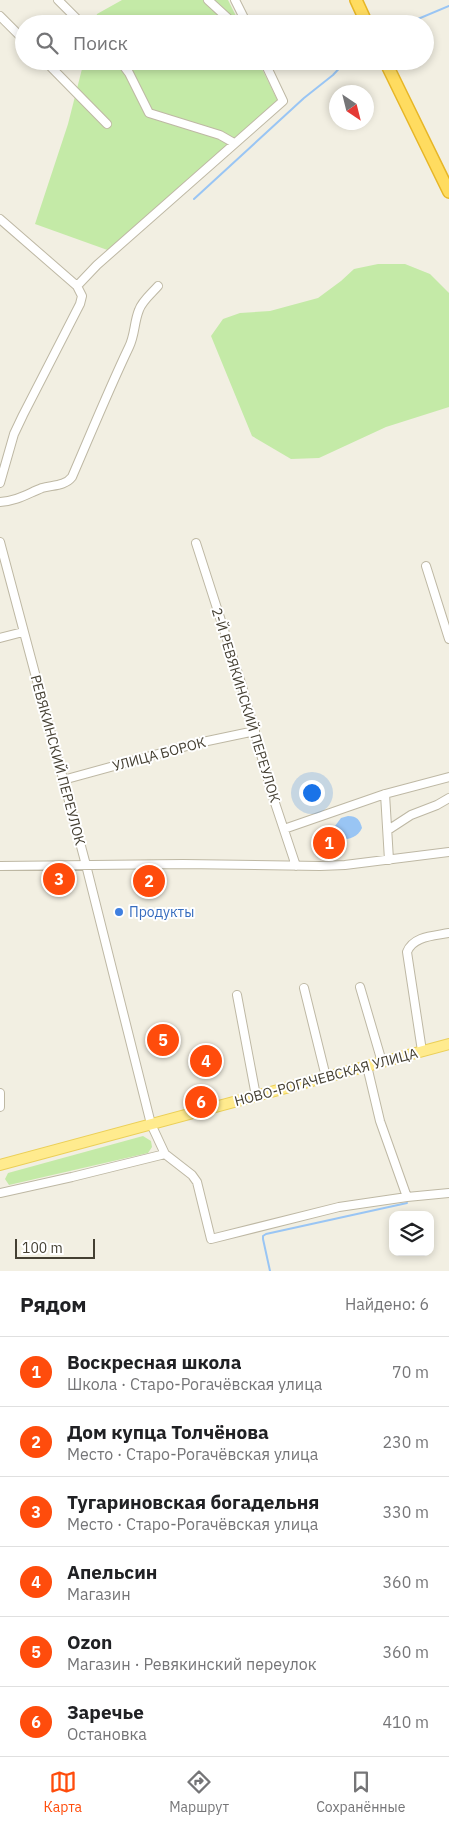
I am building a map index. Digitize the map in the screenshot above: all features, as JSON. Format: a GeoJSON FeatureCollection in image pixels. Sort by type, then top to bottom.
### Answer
{"type":"FeatureCollection","features":[{"type":"Feature","properties":{"kind":"highway"},"geometry":{"type":"LineString","coordinates":[[356,0],[363,15]]}},
{"type":"Feature","properties":{"kind":"highway"},"geometry":{"type":"LineString","coordinates":[[389,70],[449,192]]}},
{"type":"Feature","properties":{"kind":"main road","name":"НОВО-РОГАЧЕВСКАЯ УЛИЦА"},"geometry":{"type":"LineString","coordinates":[[3,1164],[449,1044]]}},
{"type":"Feature","properties":{"kind":"street"},"geometry":{"type":"LineString","coordinates":[[58,0],[73,15]]}},
{"type":"Feature","properties":{"kind":"street"},"geometry":{"type":"LineString","coordinates":[[208,0],[224,15]]}},
{"type":"Feature","properties":{"kind":"street"},"geometry":{"type":"LineString","coordinates":[[235,0],[242,15]]}},
{"type":"Feature","properties":{"kind":"street"},"geometry":{"type":"LineString","coordinates":[[0,16],[15,31]]}},
{"type":"Feature","properties":{"kind":"street"},"geometry":{"type":"LineString","coordinates":[[54,70],[107,124]]}},
{"type":"Feature","properties":{"kind":"street"},"geometry":{"type":"LineString","coordinates":[[127,70],[149,113],[220,135],[234,144]]}},
{"type":"Feature","properties":{"kind":"street"},"geometry":{"type":"LineString","coordinates":[[76,286],[96,265],[283,101],[268,70]]}},
{"type":"Feature","properties":{"kind":"street"},"geometry":{"type":"LineString","coordinates":[[0,219],[76,286],[82,296],[80,304],[14,434],[0,483]]}},
{"type":"Feature","properties":{"kind":"street"},"geometry":{"type":"LineString","coordinates":[[0,502],[19,499],[43,488],[65,483],[72,477],[130,344],[139,310],[158,286]]}},
{"type":"Feature","properties":{"kind":"street","name":"РЕВЯКИНСКИЙ ПЕРЕУЛОК"},"geometry":{"type":"LineString","coordinates":[[0,542],[86,865],[151,1124],[165,1154]]}},
{"type":"Feature","properties":{"kind":"street","name":"2-Й РЕВЯКИНСКИЙ ПЕРЕУЛОК"},"geometry":{"type":"LineString","coordinates":[[196,543],[296,866]]}},
{"type":"Feature","properties":{"kind":"street"},"geometry":{"type":"LineString","coordinates":[[426,566],[449,639]]}},
{"type":"Feature","properties":{"kind":"street"},"geometry":{"type":"LineString","coordinates":[[0,638],[23,632]]}},
{"type":"Feature","properties":{"kind":"street","name":"УЛИЦА БОРОК"},"geometry":{"type":"LineString","coordinates":[[63,780],[255,731]]}},
{"type":"Feature","properties":{"kind":"street"},"geometry":{"type":"LineString","coordinates":[[284,829],[385,794],[449,776]]}},
{"type":"Feature","properties":{"kind":"street"},"geometry":{"type":"LineString","coordinates":[[385,794],[389,860]]}},
{"type":"Feature","properties":{"kind":"street"},"geometry":{"type":"LineString","coordinates":[[388,830],[411,815],[449,798]]}},
{"type":"Feature","properties":{"kind":"street"},"geometry":{"type":"LineString","coordinates":[[0,866],[345,865],[449,852]]}},
{"type":"Feature","properties":{"kind":"street"},"geometry":{"type":"LineString","coordinates":[[422,1051],[407,952],[409,946],[421,938],[449,933]]}},
{"type":"Feature","properties":{"kind":"street"},"geometry":{"type":"LineString","coordinates":[[360,987],[382,1062]]}},
{"type":"Feature","properties":{"kind":"street"},"geometry":{"type":"LineString","coordinates":[[304,988],[326,1077]]}},
{"type":"Feature","properties":{"kind":"street"},"geometry":{"type":"LineString","coordinates":[[237,995],[256,1096]]}},
{"type":"Feature","properties":{"kind":"street"},"geometry":{"type":"LineString","coordinates":[[367,1066],[380,1121],[407,1197]]}},
{"type":"Feature","properties":{"kind":"street"},"geometry":{"type":"LineString","coordinates":[[0,1093],[0,1107]]}},
{"type":"Feature","properties":{"kind":"street"},"geometry":{"type":"LineString","coordinates":[[0,1193],[72,1178],[165,1154],[192,1175],[196,1182],[211,1239],[339,1207],[449,1192]]}},
{"type":"Feature","properties":{"kind":"green space"},"geometry":{"type":"Polygon","coordinates":[[[122,0],[228,0],[236,15],[97,15],[122,0]]]}},
{"type":"Feature","properties":{"kind":"green space"},"geometry":{"type":"Polygon","coordinates":[[[82,70],[262,70],[279,103],[113,252],[35,224],[68,124],[82,70]]]}},
{"type":"Feature","properties":{"kind":"green space"},"geometry":{"type":"Polygon","coordinates":[[[378,264],[405,264],[430,274],[449,293],[449,407],[386,427],[319,458],[291,459],[252,436],[211,336],[223,319],[240,313],[270,311],[318,298],[354,269],[378,264]]]}},
{"type":"Feature","properties":{"kind":"green space"},"geometry":{"type":"Polygon","coordinates":[[[143,1136],[151,1141],[152,1147],[148,1153],[9,1185],[5,1179],[8,1173],[143,1136]]]}},
{"type":"Feature","properties":{"kind":"water"},"geometry":{"type":"Polygon","coordinates":[[[348,816],[358,819],[362,828],[353,837],[340,840],[336,835],[335,826],[341,818],[348,816]]]}},
{"type":"Feature","properties":{"kind":"waterway"},"geometry":{"type":"LineString","coordinates":[[428,15],[449,6]]}},
{"type":"Feature","properties":{"kind":"waterway"},"geometry":{"type":"LineString","coordinates":[[194,199],[304,98],[338,70]]}},
{"type":"Feature","properties":{"kind":"waterway"},"geometry":{"type":"LineString","coordinates":[[270,1271],[263,1239],[263,1236],[266,1234],[407,1203]]}},
{"type":"Feature","properties":{"kind":"place","name":"Воскресная школа"},"geometry":{"type":"Point","coordinates":[329,843]}},
{"type":"Feature","properties":{"kind":"place","name":"Тугариновская богадельня"},"geometry":{"type":"Point","coordinates":[59,879]}},
{"type":"Feature","properties":{"kind":"place","name":"Дом купца Толчёнова"},"geometry":{"type":"Point","coordinates":[149,881]}},
{"type":"Feature","properties":{"kind":"place","name":"Продукты"},"geometry":{"type":"Point","coordinates":[119,912]}},
{"type":"Feature","properties":{"kind":"place","name":"Ozon"},"geometry":{"type":"Point","coordinates":[163,1040]}},
{"type":"Feature","properties":{"kind":"place","name":"Апельсин"},"geometry":{"type":"Point","coordinates":[206,1061]}},
{"type":"Feature","properties":{"kind":"place","name":"Заречье"},"geometry":{"type":"Point","coordinates":[201,1102]}}]}
